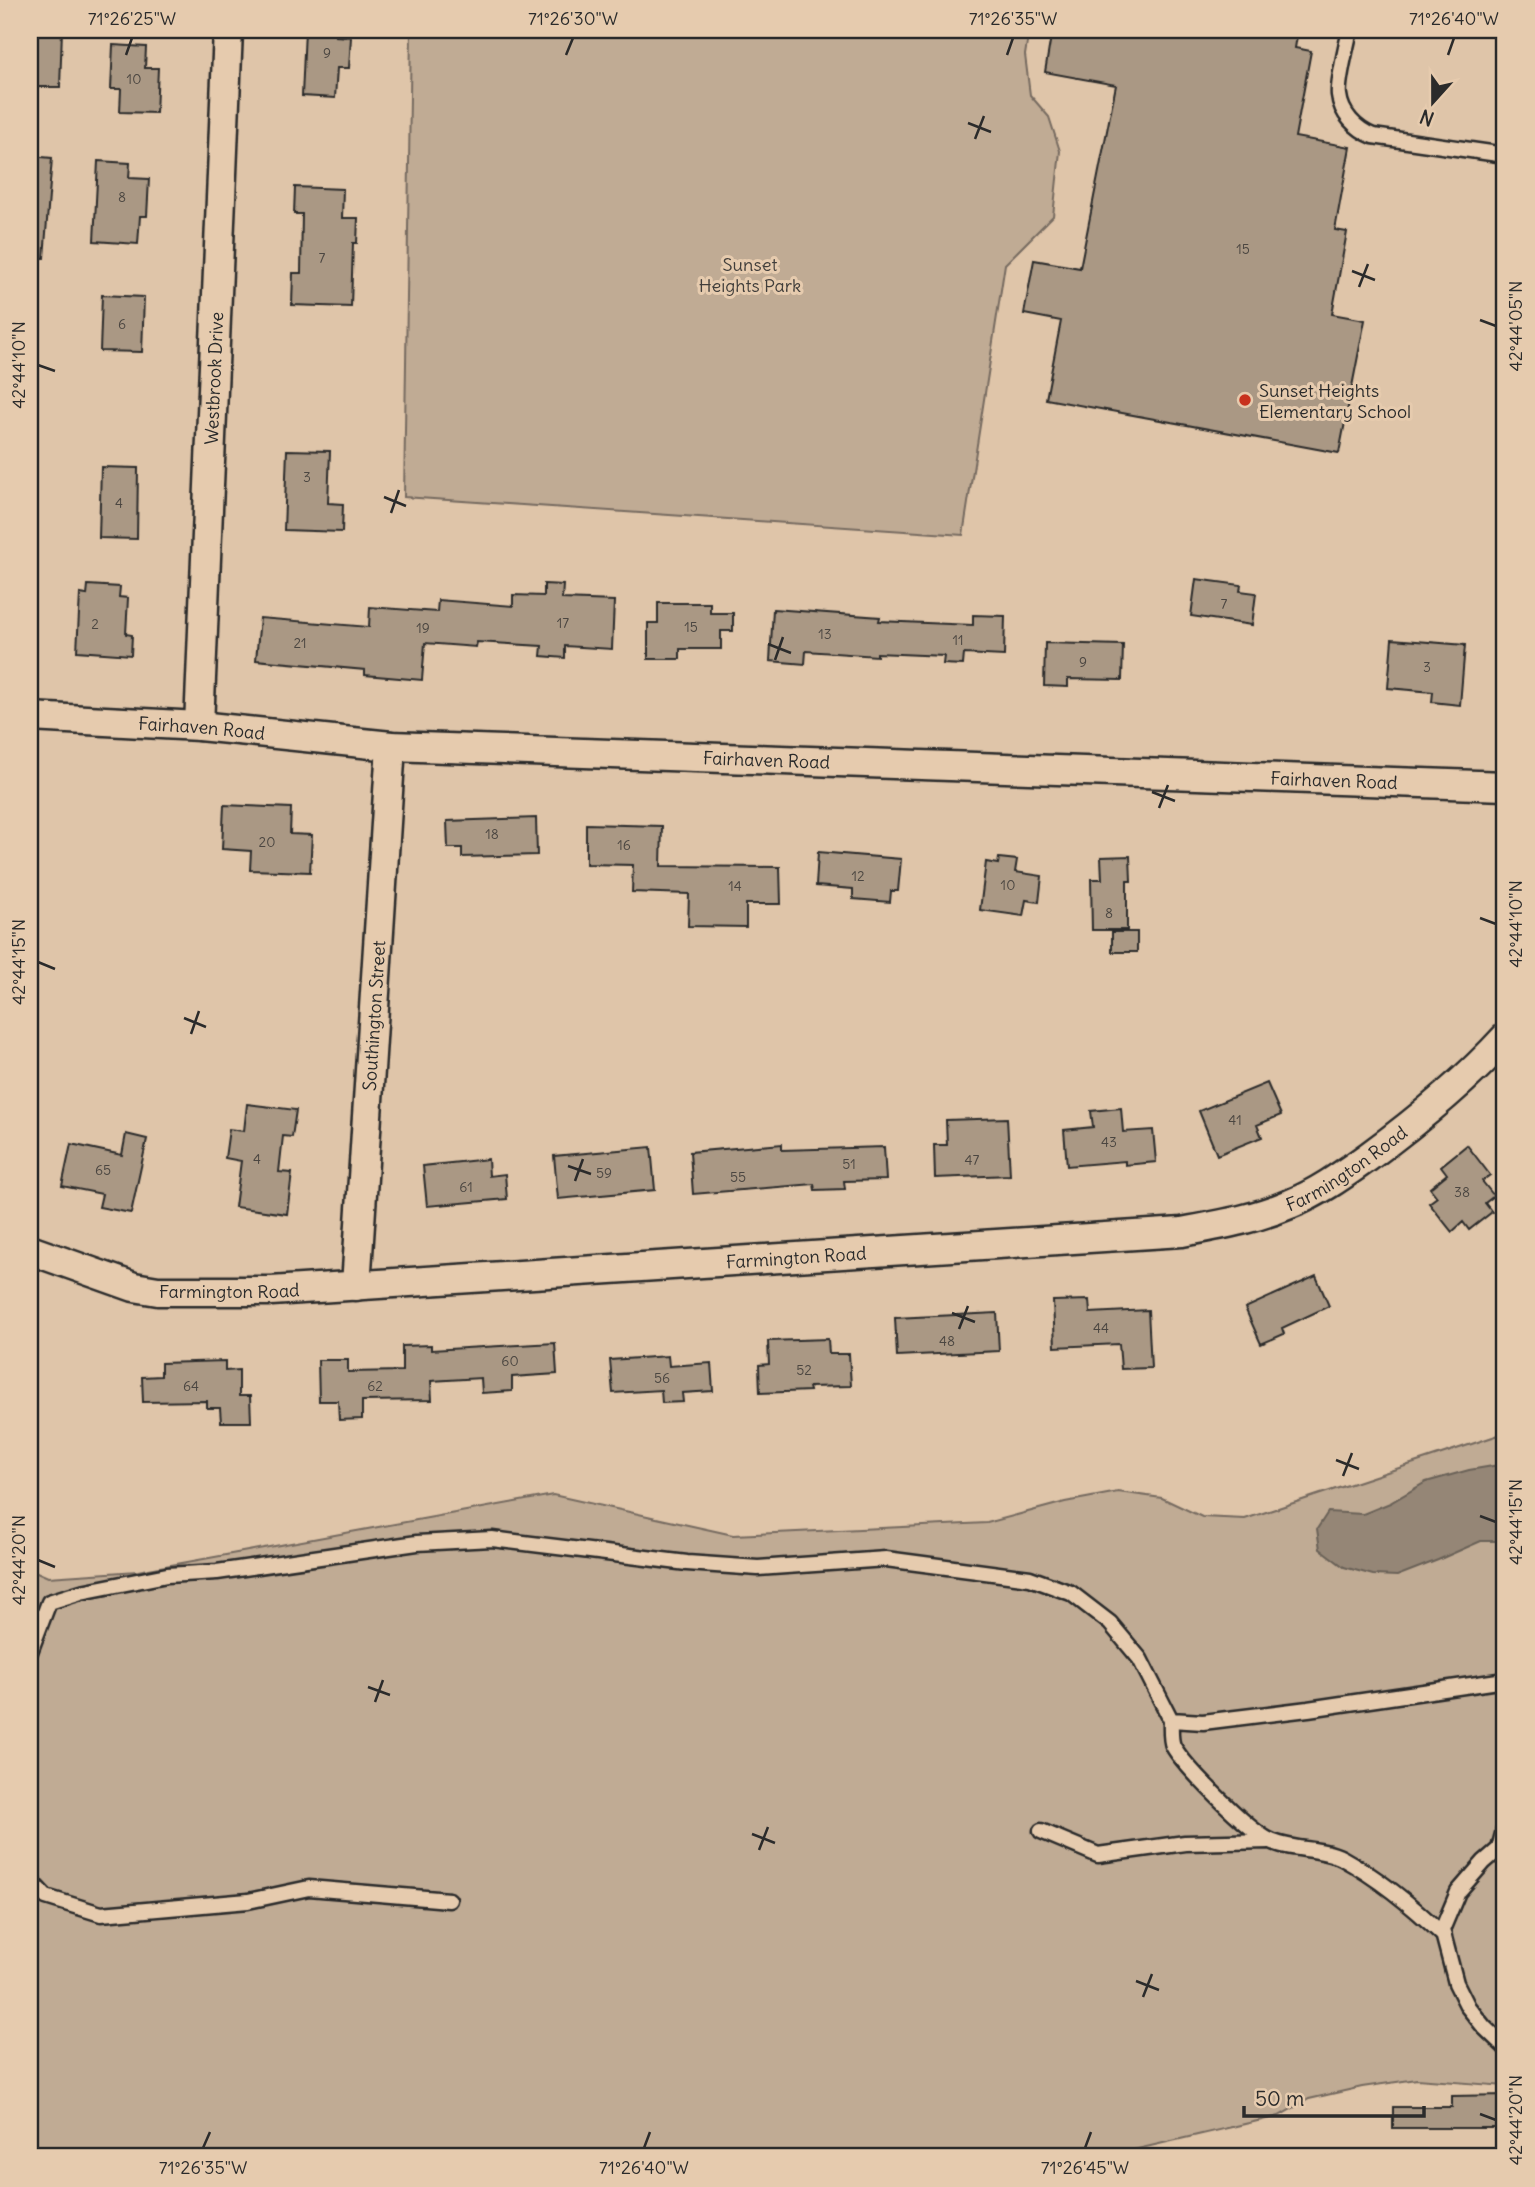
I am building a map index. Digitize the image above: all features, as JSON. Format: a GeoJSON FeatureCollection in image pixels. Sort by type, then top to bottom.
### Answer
{"type":"FeatureCollection","features":[{"type":"Feature","properties":{"kind":"street","name":"Westbrook Drive"},"geometry":{"type":"LineString","coordinates":[[199,726],[228,30]]}},
{"type":"Feature","properties":{"kind":"street","name":"Fairhaven Road"},"geometry":{"type":"LineString","coordinates":[[30,718],[199,726],[391,746],[1505,786]]}},
{"type":"Feature","properties":{"kind":"street","name":"Southington Street"},"geometry":{"type":"LineString","coordinates":[[356,1286],[391,746]]}},
{"type":"Feature","properties":{"kind":"street","name":"Farmington Road"},"geometry":{"type":"LineString","coordinates":[[30,1250],[134,1287],[158,1292],[271,1291],[1182,1232],[1237,1222],[1292,1204],[1341,1176],[1410,1126],[1453,1090],[1505,1038]]}},
{"type":"Feature","properties":{"kind":"lane"},"geometry":{"type":"LineString","coordinates":[[1350,30],[1339,95],[1347,116],[1359,130],[1373,136],[1505,155]]}},
{"type":"Feature","properties":{"kind":"lane"},"geometry":{"type":"LineString","coordinates":[[30,1652],[49,1602],[81,1592],[167,1575],[217,1572],[417,1543],[492,1539],[687,1563],[758,1568],[886,1559],[1030,1578],[1071,1593],[1110,1623],[1140,1659],[1171,1720],[1172,1745],[1219,1799],[1269,1841]]}},
{"type":"Feature","properties":{"kind":"lane"},"geometry":{"type":"LineString","coordinates":[[1171,1720],[1203,1722],[1505,1680]]}},
{"type":"Feature","properties":{"kind":"lane"},"geometry":{"type":"LineString","coordinates":[[1505,1826],[1499,1849],[1458,1892],[1442,1930],[1456,1983],[1468,2007],[1505,2047]]}},
{"type":"Feature","properties":{"kind":"lane"},"geometry":{"type":"LineString","coordinates":[[1041,1831],[1098,1855],[1185,1843],[1269,1841],[1339,1856],[1388,1887],[1444,1936]]}},
{"type":"Feature","properties":{"kind":"lane"},"geometry":{"type":"LineString","coordinates":[[30,1880],[46,1897],[101,1914],[248,1901],[309,1888],[449,1900]]}},
{"type":"Feature","properties":{"kind":"green space","name":"Sunset Heights Park"},"geometry":{"type":"Polygon","coordinates":[[[411,30],[1029,30],[1025,55],[1030,95],[1049,117],[1060,151],[1053,216],[1005,264],[963,535],[404,497],[411,30]]]}},
{"type":"Feature","properties":{"kind":"green space"},"geometry":{"type":"Polygon","coordinates":[[[1505,1433],[1505,2086],[1417,2079],[1362,2087],[1309,2099],[1279,2116],[1129,2151],[1131,2157],[30,2157],[30,1569],[48,1577],[138,1571],[553,1495],[733,1535],[987,1523],[1065,1502],[1118,1492],[1162,1498],[1202,1517],[1245,1519],[1505,1433]]]}},
{"type":"Feature","properties":{"kind":"shaded area"},"geometry":{"type":"Polygon","coordinates":[[[1505,1464],[1505,1541],[1481,1541],[1397,1576],[1373,1575],[1344,1567],[1320,1549],[1317,1529],[1328,1512],[1363,1514],[1390,1503],[1426,1482],[1469,1470],[1505,1464]]]}},
{"type":"Feature","properties":{"kind":"building"},"geometry":{"type":"Polygon","coordinates":[[[30,30],[62,30],[60,87],[30,87],[30,30]]]}},
{"type":"Feature","properties":{"kind":"building"},"geometry":{"type":"Polygon","coordinates":[[[305,30],[335,30],[335,36],[351,37],[349,68],[337,68],[335,98],[302,96],[305,30]]]}},
{"type":"Feature","properties":{"kind":"building"},"geometry":{"type":"Polygon","coordinates":[[[1052,30],[1298,30],[1295,48],[1311,51],[1295,137],[1350,147],[1335,230],[1347,232],[1332,314],[1365,320],[1339,453],[1046,399],[1061,321],[1024,314],[1034,260],[1080,268],[1116,85],[1045,72],[1052,30]]]}},
{"type":"Feature","properties":{"kind":"building"},"geometry":{"type":"Polygon","coordinates":[[[113,45],[146,47],[145,68],[158,68],[156,113],[120,112],[121,89],[111,89],[113,45]]]}},
{"type":"Feature","properties":{"kind":"building"},"geometry":{"type":"Polygon","coordinates":[[[30,156],[52,158],[44,258],[30,258],[30,156]]]}},
{"type":"Feature","properties":{"kind":"building"},"geometry":{"type":"Polygon","coordinates":[[[98,161],[130,163],[129,178],[149,179],[147,216],[140,216],[138,244],[94,241],[98,161]]]}},
{"type":"Feature","properties":{"kind":"building"},"geometry":{"type":"Polygon","coordinates":[[[295,187],[343,189],[342,218],[358,218],[357,243],[353,243],[351,307],[292,305],[293,273],[301,273],[302,214],[294,214],[295,187]]]}},
{"type":"Feature","properties":{"kind":"building"},"geometry":{"type":"Polygon","coordinates":[[[102,295],[144,297],[142,352],[100,351],[102,295]]]}},
{"type":"Feature","properties":{"kind":"building"},"geometry":{"type":"Polygon","coordinates":[[[287,450],[330,451],[328,503],[343,504],[342,532],[284,530],[287,450]]]}},
{"type":"Feature","properties":{"kind":"building"},"geometry":{"type":"Polygon","coordinates":[[[101,467],[138,468],[137,539],[99,538],[101,467]]]}},
{"type":"Feature","properties":{"kind":"building"},"geometry":{"type":"Polygon","coordinates":[[[1196,579],[1241,585],[1240,591],[1256,593],[1252,625],[1191,616],[1196,579]]]}},
{"type":"Feature","properties":{"kind":"building"},"geometry":{"type":"Polygon","coordinates":[[[544,584],[563,585],[562,599],[614,601],[612,649],[565,646],[565,658],[541,656],[542,646],[477,642],[476,647],[425,643],[422,680],[365,675],[365,670],[256,660],[260,618],[369,627],[370,607],[437,612],[438,600],[513,606],[513,595],[544,596],[544,584]]]}},
{"type":"Feature","properties":{"kind":"building"},"geometry":{"type":"Polygon","coordinates":[[[88,585],[120,587],[119,597],[128,598],[126,634],[132,635],[131,655],[77,651],[80,594],[87,595],[88,585]]]}},
{"type":"Feature","properties":{"kind":"building"},"geometry":{"type":"Polygon","coordinates":[[[658,603],[710,603],[710,613],[733,613],[733,631],[721,631],[721,649],[680,649],[680,659],[648,659],[648,623],[658,623],[658,603]]]}},
{"type":"Feature","properties":{"kind":"building"},"geometry":{"type":"Polygon","coordinates":[[[773,609],[880,617],[879,621],[973,625],[973,615],[1005,616],[1004,656],[964,654],[963,665],[943,664],[944,656],[877,653],[877,656],[806,651],[805,664],[770,661],[773,609]]]}},
{"type":"Feature","properties":{"kind":"building"},"geometry":{"type":"Polygon","coordinates":[[[1392,639],[1465,645],[1460,705],[1432,702],[1433,692],[1388,688],[1392,639]]]}},
{"type":"Feature","properties":{"kind":"building"},"geometry":{"type":"Polygon","coordinates":[[[1045,643],[1123,645],[1122,680],[1068,679],[1068,687],[1044,686],[1045,643]]]}},
{"type":"Feature","properties":{"kind":"building"},"geometry":{"type":"Polygon","coordinates":[[[224,805],[291,808],[290,834],[312,835],[310,872],[250,870],[251,851],[222,849],[224,805]]]}},
{"type":"Feature","properties":{"kind":"building"},"geometry":{"type":"Polygon","coordinates":[[[536,818],[537,855],[462,857],[462,848],[448,848],[447,821],[536,818]]]}},
{"type":"Feature","properties":{"kind":"building"},"geometry":{"type":"Polygon","coordinates":[[[586,824],[662,826],[661,866],[780,867],[781,904],[746,904],[746,927],[688,926],[689,894],[632,892],[633,865],[586,864],[586,824]]]}},
{"type":"Feature","properties":{"kind":"building"},"geometry":{"type":"Polygon","coordinates":[[[818,852],[901,859],[898,891],[891,891],[890,902],[853,899],[853,889],[816,886],[818,852]]]}},
{"type":"Feature","properties":{"kind":"building"},"geometry":{"type":"Polygon","coordinates":[[[1130,856],[1127,930],[1092,930],[1091,879],[1102,879],[1101,857],[1130,856]]]}},
{"type":"Feature","properties":{"kind":"building"},"geometry":{"type":"Polygon","coordinates":[[[999,858],[1017,860],[1015,872],[1042,876],[1039,902],[1026,900],[1023,916],[980,910],[986,862],[998,864],[999,858]]]}},
{"type":"Feature","properties":{"kind":"building"},"geometry":{"type":"Polygon","coordinates":[[[1112,932],[1137,932],[1137,952],[1112,952],[1112,932]]]}},
{"type":"Feature","properties":{"kind":"building"},"geometry":{"type":"Polygon","coordinates":[[[1267,1083],[1281,1115],[1257,1125],[1262,1137],[1217,1155],[1199,1111],[1267,1083]]]}},
{"type":"Feature","properties":{"kind":"building"},"geometry":{"type":"Polygon","coordinates":[[[247,1104],[296,1110],[292,1137],[283,1136],[279,1172],[292,1173],[287,1214],[235,1207],[241,1161],[225,1158],[229,1129],[244,1131],[247,1104]]]}},
{"type":"Feature","properties":{"kind":"building"},"geometry":{"type":"Polygon","coordinates":[[[1121,1108],[1123,1132],[1153,1130],[1156,1162],[1125,1165],[1125,1161],[1067,1166],[1064,1130],[1093,1127],[1091,1111],[1121,1108]]]}},
{"type":"Feature","properties":{"kind":"building"},"geometry":{"type":"Polygon","coordinates":[[[1007,1118],[1010,1175],[935,1178],[934,1145],[947,1145],[946,1120],[1007,1118]]]}},
{"type":"Feature","properties":{"kind":"building"},"geometry":{"type":"Polygon","coordinates":[[[126,1134],[147,1139],[131,1213],[99,1207],[102,1194],[62,1186],[71,1144],[122,1155],[126,1134]]]}},
{"type":"Feature","properties":{"kind":"building"},"geometry":{"type":"Polygon","coordinates":[[[782,1144],[782,1150],[884,1147],[886,1180],[844,1181],[845,1189],[815,1190],[814,1184],[693,1194],[690,1152],[782,1144]]]}},
{"type":"Feature","properties":{"kind":"building"},"geometry":{"type":"Polygon","coordinates":[[[1467,1145],[1490,1175],[1482,1181],[1494,1196],[1485,1203],[1492,1212],[1469,1230],[1463,1222],[1452,1232],[1429,1203],[1437,1197],[1430,1188],[1447,1174],[1441,1166],[1467,1145]]]}},
{"type":"Feature","properties":{"kind":"building"},"geometry":{"type":"Polygon","coordinates":[[[651,1147],[655,1190],[558,1199],[554,1156],[651,1147]]]}},
{"type":"Feature","properties":{"kind":"building"},"geometry":{"type":"Polygon","coordinates":[[[488,1159],[489,1176],[505,1174],[507,1199],[427,1206],[423,1166],[488,1159]]]}},
{"type":"Feature","properties":{"kind":"building"},"geometry":{"type":"Polygon","coordinates":[[[1316,1276],[1329,1306],[1282,1328],[1284,1334],[1261,1344],[1245,1308],[1316,1276]]]}},
{"type":"Feature","properties":{"kind":"building"},"geometry":{"type":"Polygon","coordinates":[[[1089,1300],[1090,1313],[1148,1310],[1151,1368],[1121,1369],[1119,1344],[1055,1347],[1053,1301],[1089,1300]]]}},
{"type":"Feature","properties":{"kind":"building"},"geometry":{"type":"Polygon","coordinates":[[[997,1313],[999,1351],[897,1356],[895,1318],[997,1313]]]}},
{"type":"Feature","properties":{"kind":"building"},"geometry":{"type":"Polygon","coordinates":[[[828,1339],[829,1354],[849,1354],[851,1386],[809,1387],[810,1391],[760,1393],[759,1365],[769,1364],[768,1341],[828,1339]]]}},
{"type":"Feature","properties":{"kind":"building"},"geometry":{"type":"Polygon","coordinates":[[[555,1343],[557,1374],[512,1377],[512,1391],[482,1393],[481,1378],[431,1381],[432,1400],[362,1401],[362,1419],[339,1420],[338,1401],[319,1401],[318,1360],[348,1360],[348,1372],[402,1371],[402,1346],[431,1345],[431,1350],[555,1343]]]}},
{"type":"Feature","properties":{"kind":"building"},"geometry":{"type":"Polygon","coordinates":[[[668,1356],[669,1366],[711,1363],[713,1391],[682,1393],[683,1402],[662,1403],[661,1390],[613,1393],[610,1360],[668,1356]]]}},
{"type":"Feature","properties":{"kind":"building"},"geometry":{"type":"Polygon","coordinates":[[[225,1361],[225,1371],[239,1370],[239,1396],[250,1396],[251,1422],[221,1422],[220,1408],[207,1408],[207,1401],[143,1402],[142,1377],[161,1376],[161,1363],[225,1361]]]}},
{"type":"Feature","properties":{"kind":"building"},"geometry":{"type":"Polygon","coordinates":[[[1505,2095],[1505,2128],[1393,2128],[1393,2107],[1452,2107],[1452,2096],[1505,2095]]]}},
{"type":"Feature","properties":{"kind":"place","name":"Sunset Heights Elementary School"},"geometry":{"type":"Point","coordinates":[1245,400]}}]}
